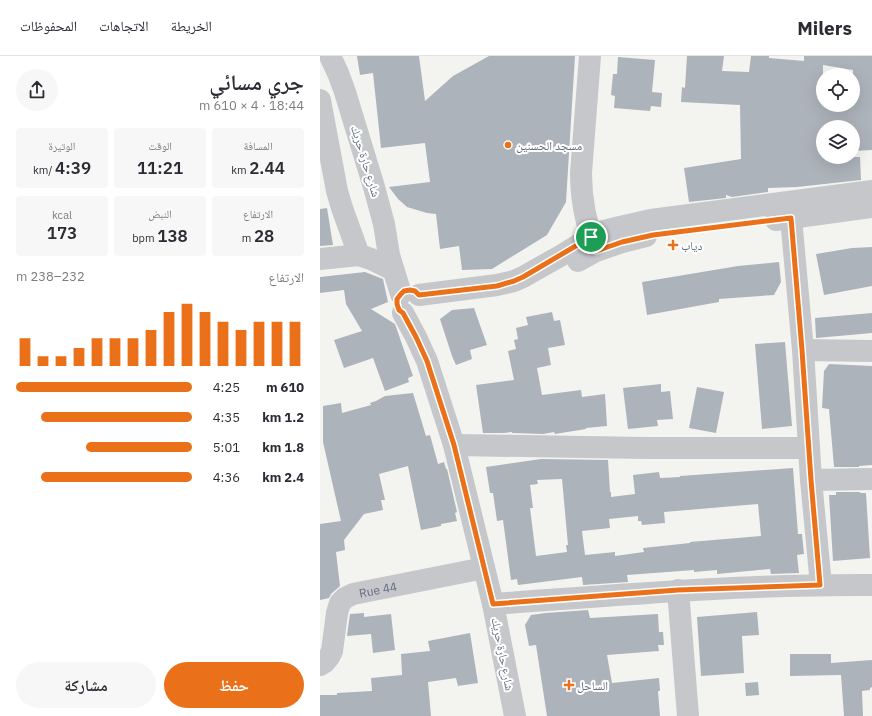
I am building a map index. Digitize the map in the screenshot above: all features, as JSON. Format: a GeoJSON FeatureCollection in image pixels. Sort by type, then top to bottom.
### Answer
{"type":"FeatureCollection","features":[{"type":"Feature","properties":{"kind":"street","name":"شارع حارة حريك"},"geometry":{"type":"LineString","coordinates":[[330,56],[345,92],[374,187],[384,224],[393,270],[413,304],[427,361],[454,445],[493,604],[515,716]]}},
{"type":"Feature","properties":{"kind":"street"},"geometry":{"type":"LineString","coordinates":[[590,56],[581,190],[584,212],[593,244]]}},
{"type":"Feature","properties":{"kind":"street"},"geometry":{"type":"LineString","coordinates":[[320,100],[337,191],[359,255]]}},
{"type":"Feature","properties":{"kind":"street"},"geometry":{"type":"LineString","coordinates":[[593,244],[604,231],[652,220],[872,191]]}},
{"type":"Feature","properties":{"kind":"street"},"geometry":{"type":"LineString","coordinates":[[413,304],[514,281],[593,244],[622,242],[653,235],[872,207]]}},
{"type":"Feature","properties":{"kind":"street"},"geometry":{"type":"LineString","coordinates":[[791,218],[820,585]]}},
{"type":"Feature","properties":{"kind":"street"},"geometry":{"type":"LineString","coordinates":[[320,259],[359,255],[393,270]]}},
{"type":"Feature","properties":{"kind":"street"},"geometry":{"type":"LineString","coordinates":[[802,350],[872,351]]}},
{"type":"Feature","properties":{"kind":"street"},"geometry":{"type":"LineString","coordinates":[[454,445],[646,448],[809,448]]}},
{"type":"Feature","properties":{"kind":"street"},"geometry":{"type":"LineString","coordinates":[[811,480],[872,479]]}},
{"type":"Feature","properties":{"kind":"street","name":"Rue 44"},"geometry":{"type":"LineString","coordinates":[[320,665],[330,657],[337,612],[340,603],[345,598],[353,594],[484,568]]}},
{"type":"Feature","properties":{"kind":"street"},"geometry":{"type":"LineString","coordinates":[[493,604],[678,590],[820,585],[872,585]]}},
{"type":"Feature","properties":{"kind":"street"},"geometry":{"type":"LineString","coordinates":[[678,590],[688,716]]}},
{"type":"Feature","properties":{"kind":"building","name":"مسجد الحسنين"},"geometry":{"type":"Polygon","coordinates":[[[357,56],[419,56],[425,101],[453,76],[489,56],[575,56],[566,202],[547,235],[492,269],[462,270],[459,246],[440,249],[436,214],[407,207],[398,199],[389,187],[430,182],[425,143],[381,148],[373,73],[360,75],[357,56]]]}},
{"type":"Feature","properties":{"kind":"building"},"geometry":{"type":"Polygon","coordinates":[[[687,56],[724,56],[722,71],[749,72],[751,56],[769,56],[769,58],[804,61],[804,56],[872,56],[872,150],[860,151],[860,120],[816,120],[816,164],[860,164],[860,157],[861,180],[797,187],[768,188],[768,192],[732,197],[726,195],[726,198],[689,202],[684,168],[741,159],[740,105],[681,102],[682,87],[685,88],[687,56]]]}},
{"type":"Feature","properties":{"kind":"building"},"geometry":{"type":"Polygon","coordinates":[[[618,57],[655,60],[652,92],[662,93],[661,107],[651,106],[650,111],[614,108],[615,96],[611,95],[613,74],[617,74],[618,57]]]}},
{"type":"Feature","properties":{"kind":"building"},"geometry":{"type":"Polygon","coordinates":[[[327,208],[333,245],[320,246],[320,209],[327,208]]]}},
{"type":"Feature","properties":{"kind":"building"},"geometry":{"type":"Polygon","coordinates":[[[872,247],[872,286],[824,295],[816,254],[852,248],[872,247]]]}},
{"type":"Feature","properties":{"kind":"building"},"geometry":{"type":"Polygon","coordinates":[[[779,262],[781,282],[774,295],[719,299],[719,302],[647,315],[642,282],[738,266],[779,262]]]}},
{"type":"Feature","properties":{"kind":"building"},"geometry":{"type":"Polygon","coordinates":[[[365,272],[383,279],[388,302],[371,309],[395,324],[413,376],[408,378],[409,382],[385,391],[373,358],[344,368],[334,340],[362,331],[346,304],[344,290],[320,293],[320,277],[365,272]]]}},
{"type":"Feature","properties":{"kind":"building"},"geometry":{"type":"Polygon","coordinates":[[[474,308],[487,345],[470,350],[472,359],[456,365],[440,319],[452,310],[474,308]]]}},
{"type":"Feature","properties":{"kind":"building"},"geometry":{"type":"Polygon","coordinates":[[[552,312],[554,321],[560,320],[565,345],[548,348],[551,365],[537,368],[542,395],[581,390],[582,397],[605,394],[607,426],[586,428],[555,434],[554,432],[543,434],[512,432],[483,433],[476,385],[514,380],[508,351],[516,349],[514,340],[518,339],[516,328],[528,325],[526,317],[552,312]]]}},
{"type":"Feature","properties":{"kind":"building"},"geometry":{"type":"Polygon","coordinates":[[[872,313],[872,333],[816,338],[815,318],[872,313]]]}},
{"type":"Feature","properties":{"kind":"building"},"geometry":{"type":"Polygon","coordinates":[[[785,342],[792,426],[762,429],[755,344],[785,342]]]}},
{"type":"Feature","properties":{"kind":"building"},"geometry":{"type":"Polygon","coordinates":[[[829,364],[872,366],[872,465],[859,467],[834,467],[829,409],[822,408],[824,371],[829,364]]]}},
{"type":"Feature","properties":{"kind":"building"},"geometry":{"type":"Polygon","coordinates":[[[661,384],[661,392],[670,391],[673,419],[657,420],[658,426],[628,429],[623,388],[661,384]]]}},
{"type":"Feature","properties":{"kind":"building"},"geometry":{"type":"Polygon","coordinates":[[[697,387],[724,392],[716,433],[689,428],[697,387]]]}},
{"type":"Feature","properties":{"kind":"building"},"geometry":{"type":"Polygon","coordinates":[[[413,393],[426,436],[430,435],[438,464],[444,462],[447,469],[457,512],[455,513],[457,521],[421,530],[408,466],[379,474],[385,500],[381,500],[383,510],[364,514],[344,540],[345,550],[336,552],[340,586],[331,594],[329,598],[320,600],[320,524],[341,521],[323,442],[323,406],[341,403],[342,413],[371,405],[370,403],[385,396],[413,393]]]}},
{"type":"Feature","properties":{"kind":"building"},"geometry":{"type":"Polygon","coordinates":[[[541,459],[608,460],[611,497],[635,494],[633,475],[659,472],[660,478],[793,468],[798,534],[802,534],[804,554],[797,555],[799,573],[771,574],[770,569],[717,574],[717,570],[694,572],[694,570],[627,575],[628,582],[583,585],[582,577],[518,585],[517,579],[511,580],[503,520],[497,521],[493,493],[490,493],[486,467],[541,459]],[[562,479],[537,480],[538,484],[530,485],[533,508],[530,508],[536,556],[567,552],[566,545],[568,545],[562,479]],[[758,504],[664,512],[665,523],[642,525],[641,521],[638,521],[638,516],[609,519],[610,528],[582,531],[585,555],[615,552],[615,556],[644,552],[643,548],[690,542],[761,536],[758,504]]]}},
{"type":"Feature","properties":{"kind":"building"},"geometry":{"type":"Polygon","coordinates":[[[836,492],[866,493],[870,558],[833,561],[829,495],[836,495],[836,492]]]}},
{"type":"Feature","properties":{"kind":"building"},"geometry":{"type":"Polygon","coordinates":[[[588,610],[590,618],[658,614],[659,632],[663,632],[664,645],[658,645],[659,651],[607,655],[612,683],[659,678],[660,691],[658,691],[660,716],[547,716],[536,645],[529,646],[525,625],[531,615],[588,610]]]}},
{"type":"Feature","properties":{"kind":"building"},"geometry":{"type":"Polygon","coordinates":[[[757,612],[759,635],[742,636],[744,673],[701,676],[697,617],[757,612]]]}},
{"type":"Feature","properties":{"kind":"building"},"geometry":{"type":"Polygon","coordinates":[[[364,613],[364,617],[391,614],[395,650],[373,653],[371,634],[347,636],[350,614],[364,613]]]}},
{"type":"Feature","properties":{"kind":"building"},"geometry":{"type":"Polygon","coordinates":[[[470,633],[478,683],[458,686],[456,678],[428,682],[431,716],[320,716],[320,695],[337,695],[337,693],[372,691],[371,678],[402,675],[401,654],[430,651],[428,641],[470,633]]]}},
{"type":"Feature","properties":{"kind":"building"},"geometry":{"type":"Polygon","coordinates":[[[790,654],[831,654],[831,663],[872,660],[872,687],[870,690],[862,691],[863,716],[844,716],[841,675],[790,676],[790,654]]]}},
{"type":"Feature","properties":{"kind":"building"},"geometry":{"type":"Polygon","coordinates":[[[758,682],[759,695],[746,696],[745,683],[758,682]]]}},
{"type":"Feature","properties":{"kind":"place","name":"مسجد الحسنين"},"geometry":{"type":"Point","coordinates":[508,145]}},
{"type":"Feature","properties":{"kind":"place","name":"دياب"},"geometry":{"type":"Point","coordinates":[673,245]}},
{"type":"Feature","properties":{"kind":"place","name":"الساحل"},"geometry":{"type":"Point","coordinates":[569,685]}},
{"type":"Feature","properties":{"kind":"route"},"geometry":{"type":"LineString","coordinates":[[791,218],[820,585],[678,590],[493,604],[454,445],[427,361],[410,325],[403,313],[399,310],[397,299],[404,291],[410,290],[415,291],[419,295],[497,286],[514,281],[562,255],[591,237],[596,251],[622,242],[653,235],[791,218]]}}]}
